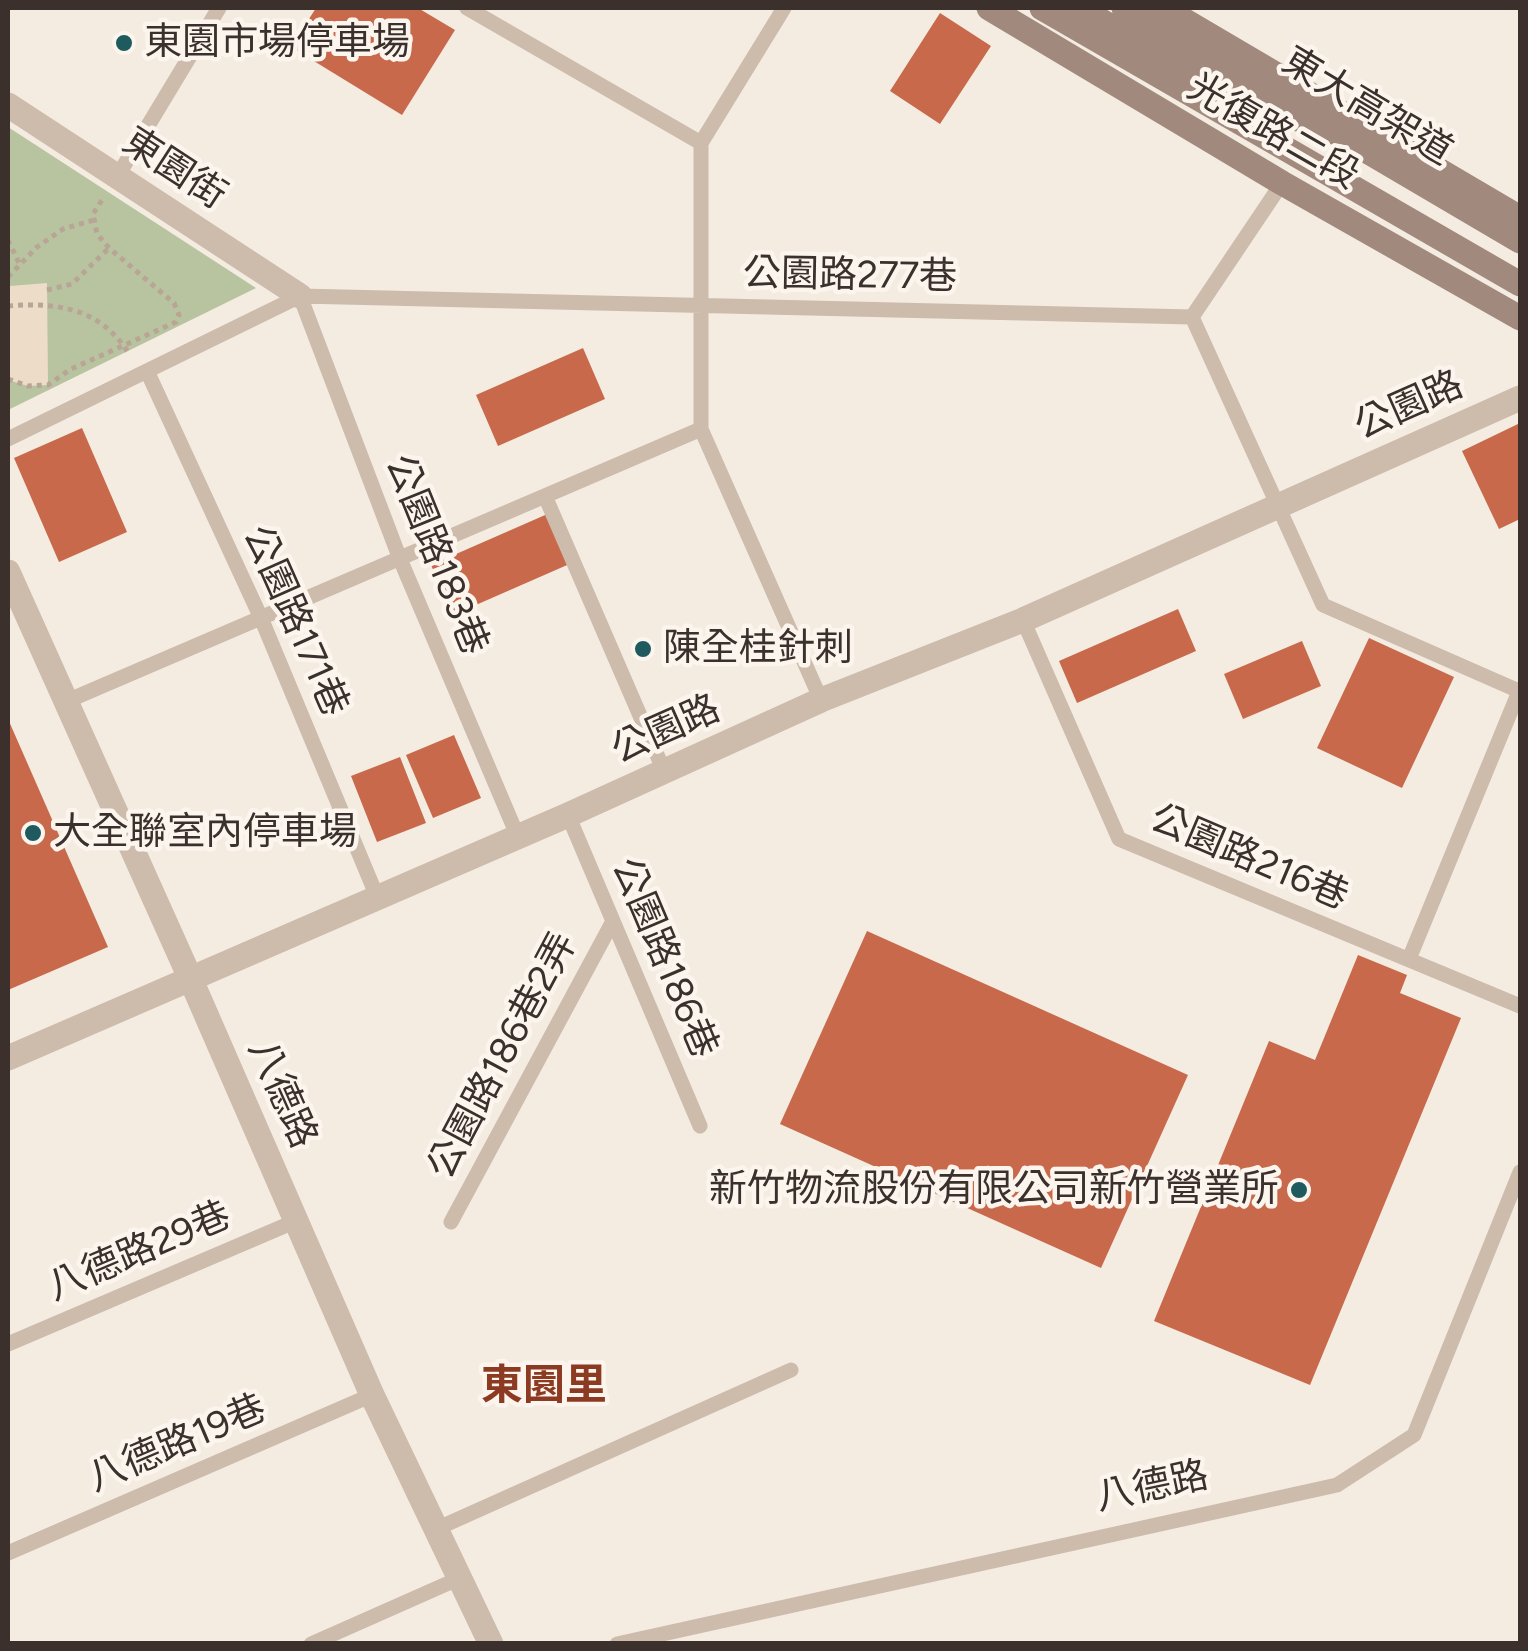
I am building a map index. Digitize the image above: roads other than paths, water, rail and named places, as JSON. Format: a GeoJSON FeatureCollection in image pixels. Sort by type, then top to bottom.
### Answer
{"type":"FeatureCollection","features":[{"type":"Feature","properties":{"kind":"main road","name":"光復路二段"},"geometry":{"type":"LineString","coordinates":[[989,8],[1282,183],[1520,318]]}},
{"type":"Feature","properties":{"kind":"main road","name":"東大高架道"},"geometry":{"type":"LineString","coordinates":[[1042,8],[1520,284]]}},
{"type":"Feature","properties":{"kind":"main road"},"geometry":{"type":"LineString","coordinates":[[1080,8],[1259,113],[1319,122]]}},
{"type":"Feature","properties":{"kind":"main road","name":"東大高架道"},"geometry":{"type":"LineString","coordinates":[[1124,8],[1520,241]]}},
{"type":"Feature","properties":{"kind":"main road","name":"光復路二段"},"geometry":{"type":"LineString","coordinates":[[1162,8],[1520,218]]}},
{"type":"Feature","properties":{"kind":"street","name":"東園街"},"geometry":{"type":"LineString","coordinates":[[8,106],[300,296]]}},
{"type":"Feature","properties":{"kind":"street","name":"公園路"},"geometry":{"type":"LineString","coordinates":[[8,1058],[378,899],[821,700],[1022,620],[1520,398]]}},
{"type":"Feature","properties":{"kind":"street","name":"八德路"},"geometry":{"type":"LineString","coordinates":[[8,572],[372,1395],[492,1644]]}},
{"type":"Feature","properties":{"kind":"lane"},"geometry":{"type":"LineString","coordinates":[[117,177],[219,8]]}},
{"type":"Feature","properties":{"kind":"lane"},"geometry":{"type":"LineString","coordinates":[[467,8],[700,144]]}},
{"type":"Feature","properties":{"kind":"lane"},"geometry":{"type":"LineString","coordinates":[[784,8],[700,144],[701,430],[821,700]]}},
{"type":"Feature","properties":{"kind":"lane"},"geometry":{"type":"LineString","coordinates":[[1282,183],[1192,317],[1323,604],[1520,690],[1408,959]]}},
{"type":"Feature","properties":{"kind":"lane"},"geometry":{"type":"LineString","coordinates":[[8,439],[300,296]]}},
{"type":"Feature","properties":{"kind":"lane","name":"公園路277巷"},"geometry":{"type":"LineString","coordinates":[[300,296],[1192,317]]}},
{"type":"Feature","properties":{"kind":"lane","name":"公園路183巷"},"geometry":{"type":"LineString","coordinates":[[300,296],[400,558],[518,836]]}},
{"type":"Feature","properties":{"kind":"lane","name":"公園路171巷"},"geometry":{"type":"LineString","coordinates":[[144,372],[260,618],[378,899]]}},
{"type":"Feature","properties":{"kind":"lane"},"geometry":{"type":"LineString","coordinates":[[67,701],[701,430]]}},
{"type":"Feature","properties":{"kind":"lane"},"geometry":{"type":"LineString","coordinates":[[545,496],[664,772]]}},
{"type":"Feature","properties":{"kind":"lane","name":"公園路216巷"},"geometry":{"type":"LineString","coordinates":[[1022,620],[1119,839],[1520,1006]]}},
{"type":"Feature","properties":{"kind":"lane","name":"公園路186巷"},"geometry":{"type":"LineString","coordinates":[[568,815],[700,1126]]}},
{"type":"Feature","properties":{"kind":"lane","name":"公園路186巷2弄"},"geometry":{"type":"LineString","coordinates":[[450,1222],[613,921]]}},
{"type":"Feature","properties":{"kind":"lane","name":"八德路"},"geometry":{"type":"LineString","coordinates":[[617,1644],[1337,1485],[1414,1435],[1520,1172]]}},
{"type":"Feature","properties":{"kind":"lane","name":"八德路29巷"},"geometry":{"type":"LineString","coordinates":[[8,1344],[296,1221]]}},
{"type":"Feature","properties":{"kind":"lane"},"geometry":{"type":"LineString","coordinates":[[436,1529],[791,1370]]}},
{"type":"Feature","properties":{"kind":"lane","name":"八德路19巷"},"geometry":{"type":"LineString","coordinates":[[8,1553],[372,1395]]}},
{"type":"Feature","properties":{"kind":"lane"},"geometry":{"type":"LineString","coordinates":[[311,1644],[460,1578]]}},
{"type":"Feature","properties":{"kind":"place","name":"東園市場停車場"},"geometry":{"type":"Point","coordinates":[124,43]}},
{"type":"Feature","properties":{"kind":"place","name":"陳全桂針刺"},"geometry":{"type":"Point","coordinates":[643,649]}},
{"type":"Feature","properties":{"kind":"place","name":"大全聯室內停車場"},"geometry":{"type":"Point","coordinates":[33,833]}},
{"type":"Feature","properties":{"kind":"place","name":"新竹物流股份有限公司新竹營業所"},"geometry":{"type":"Point","coordinates":[1299,1190]}},
{"type":"Feature","properties":{"kind":"district","name":"東園里"},"geometry":{"type":"Point","coordinates":[544,1387]}}]}
